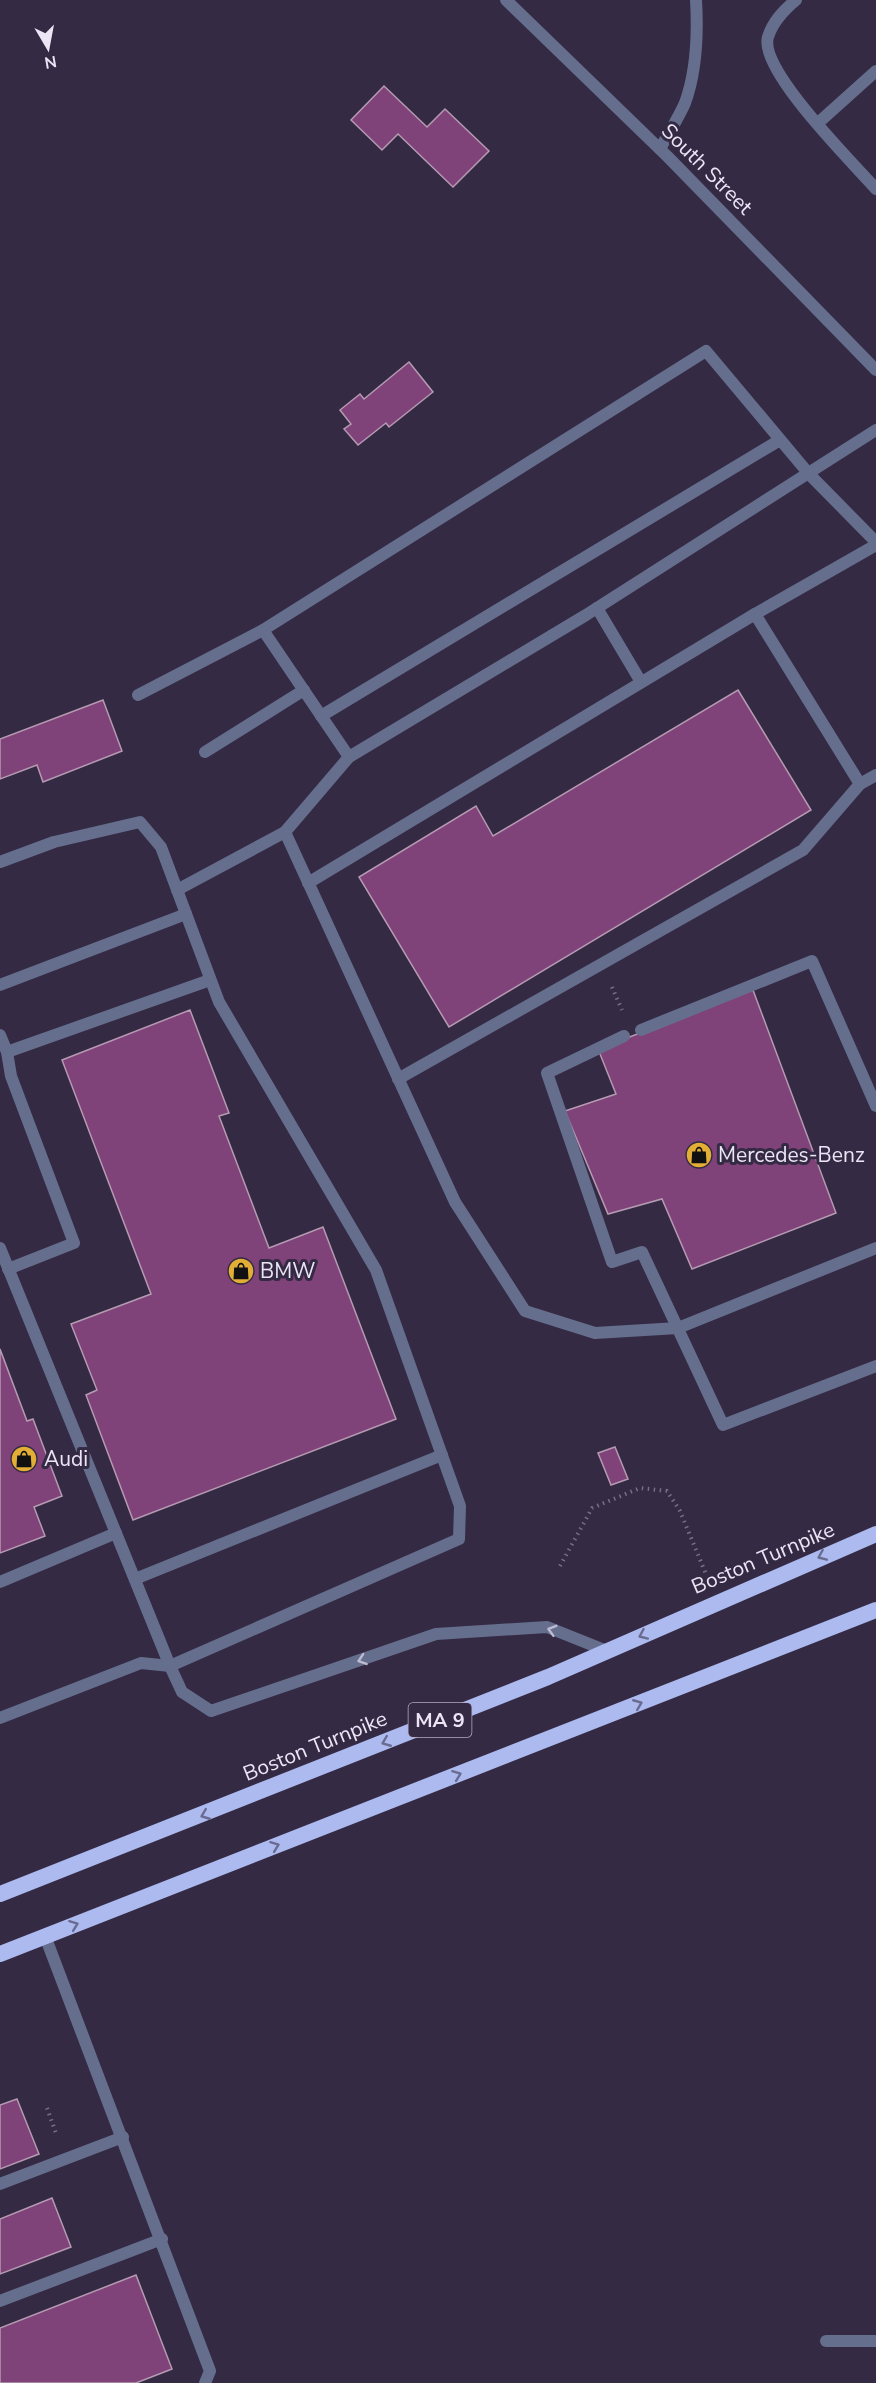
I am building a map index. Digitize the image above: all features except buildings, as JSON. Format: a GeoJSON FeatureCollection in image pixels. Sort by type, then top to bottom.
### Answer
{"type":"FeatureCollection","features":[{"type":"Feature","properties":{"kind":"highway","name":"Boston Turnpike"},"geometry":{"type":"LineString","coordinates":[[0,1894],[214,1811],[607,1651],[876,1534]]}},
{"type":"Feature","properties":{"kind":"highway","name":"MA 9"},"geometry":{"type":"LineString","coordinates":[[0,1954],[876,1610]]}},
{"type":"Feature","properties":{"kind":"street","name":"South Street"},"geometry":{"type":"LineString","coordinates":[[506,0],[660,149],[876,370]]}},
{"type":"Feature","properties":{"kind":"street"},"geometry":{"type":"LineString","coordinates":[[660,149],[684,104],[692,77],[698,30],[696,0]]}},
{"type":"Feature","properties":{"kind":"street"},"geometry":{"type":"LineString","coordinates":[[796,0],[780,14],[767,38],[770,62],[783,83],[876,189]]}},
{"type":"Feature","properties":{"kind":"street"},"geometry":{"type":"LineString","coordinates":[[818,123],[876,71]]}},
{"type":"Feature","properties":{"kind":"street"},"geometry":{"type":"LineString","coordinates":[[138,695],[263,630],[706,351],[809,474],[876,544],[641,682],[308,883]]}},
{"type":"Feature","properties":{"kind":"street"},"geometry":{"type":"LineString","coordinates":[[177,890],[285,832],[349,758],[597,608],[876,430]]}},
{"type":"Feature","properties":{"kind":"street"},"geometry":{"type":"LineString","coordinates":[[321,716],[780,440]]}},
{"type":"Feature","properties":{"kind":"street"},"geometry":{"type":"LineString","coordinates":[[597,608],[641,682]]}},
{"type":"Feature","properties":{"kind":"street"},"geometry":{"type":"LineString","coordinates":[[756,614],[860,784]]}},
{"type":"Feature","properties":{"kind":"street"},"geometry":{"type":"LineString","coordinates":[[263,630],[349,758]]}},
{"type":"Feature","properties":{"kind":"street"},"geometry":{"type":"LineString","coordinates":[[205,752],[304,690]]}},
{"type":"Feature","properties":{"kind":"street"},"geometry":{"type":"LineString","coordinates":[[398,1079],[803,850],[860,784],[876,776]]}},
{"type":"Feature","properties":{"kind":"street"},"geometry":{"type":"LineString","coordinates":[[0,862],[54,842],[140,822],[161,847],[219,1002],[376,1270],[460,1506],[459,1539],[171,1666],[141,1663],[0,1718]]}},
{"type":"Feature","properties":{"kind":"street"},"geometry":{"type":"LineString","coordinates":[[285,832],[455,1202],[525,1311],[595,1333],[678,1328],[876,1248]]}},
{"type":"Feature","properties":{"kind":"street"},"geometry":{"type":"LineString","coordinates":[[0,985],[186,914]]}},
{"type":"Feature","properties":{"kind":"street"},"geometry":{"type":"LineString","coordinates":[[641,1029],[812,961],[876,1106]]}},
{"type":"Feature","properties":{"kind":"street"},"geometry":{"type":"LineString","coordinates":[[7,1052],[210,980]]}},
{"type":"Feature","properties":{"kind":"street"},"geometry":{"type":"LineString","coordinates":[[0,1035],[7,1052],[11,1076],[74,1243],[8,1269]]}},
{"type":"Feature","properties":{"kind":"street"},"geometry":{"type":"LineString","coordinates":[[624,1036],[547,1073],[612,1262],[642,1252],[723,1425],[876,1366]]}},
{"type":"Feature","properties":{"kind":"street"},"geometry":{"type":"LineString","coordinates":[[0,1248],[182,1692],[211,1711],[436,1634],[547,1627],[607,1651]]}},
{"type":"Feature","properties":{"kind":"street"},"geometry":{"type":"LineString","coordinates":[[135,1579],[442,1455]]}},
{"type":"Feature","properties":{"kind":"street"},"geometry":{"type":"LineString","coordinates":[[0,1582],[116,1533]]}},
{"type":"Feature","properties":{"kind":"street"},"geometry":{"type":"LineString","coordinates":[[45,1936],[162,2239],[210,2371],[206,2383]]}},
{"type":"Feature","properties":{"kind":"street"},"geometry":{"type":"LineString","coordinates":[[0,2184],[123,2137]]}},
{"type":"Feature","properties":{"kind":"street"},"geometry":{"type":"LineString","coordinates":[[0,2301],[162,2239]]}},
{"type":"Feature","properties":{"kind":"street"},"geometry":{"type":"LineString","coordinates":[[826,2341],[876,2341]]}},
{"type":"Feature","properties":{"kind":"path"},"geometry":{"type":"LineString","coordinates":[[602,964],[624,1015]]}},
{"type":"Feature","properties":{"kind":"path"},"geometry":{"type":"LineString","coordinates":[[560,1566],[592,1508],[640,1488],[667,1491],[680,1511],[717,1602]]}},
{"type":"Feature","properties":{"kind":"place","name":"Mercedes-Benz"},"geometry":{"type":"Point","coordinates":[699,1155]}},
{"type":"Feature","properties":{"kind":"place","name":"BMW"},"geometry":{"type":"Point","coordinates":[241,1271]}},
{"type":"Feature","properties":{"kind":"place","name":"Audi"},"geometry":{"type":"Point","coordinates":[24,1459]}}]}
